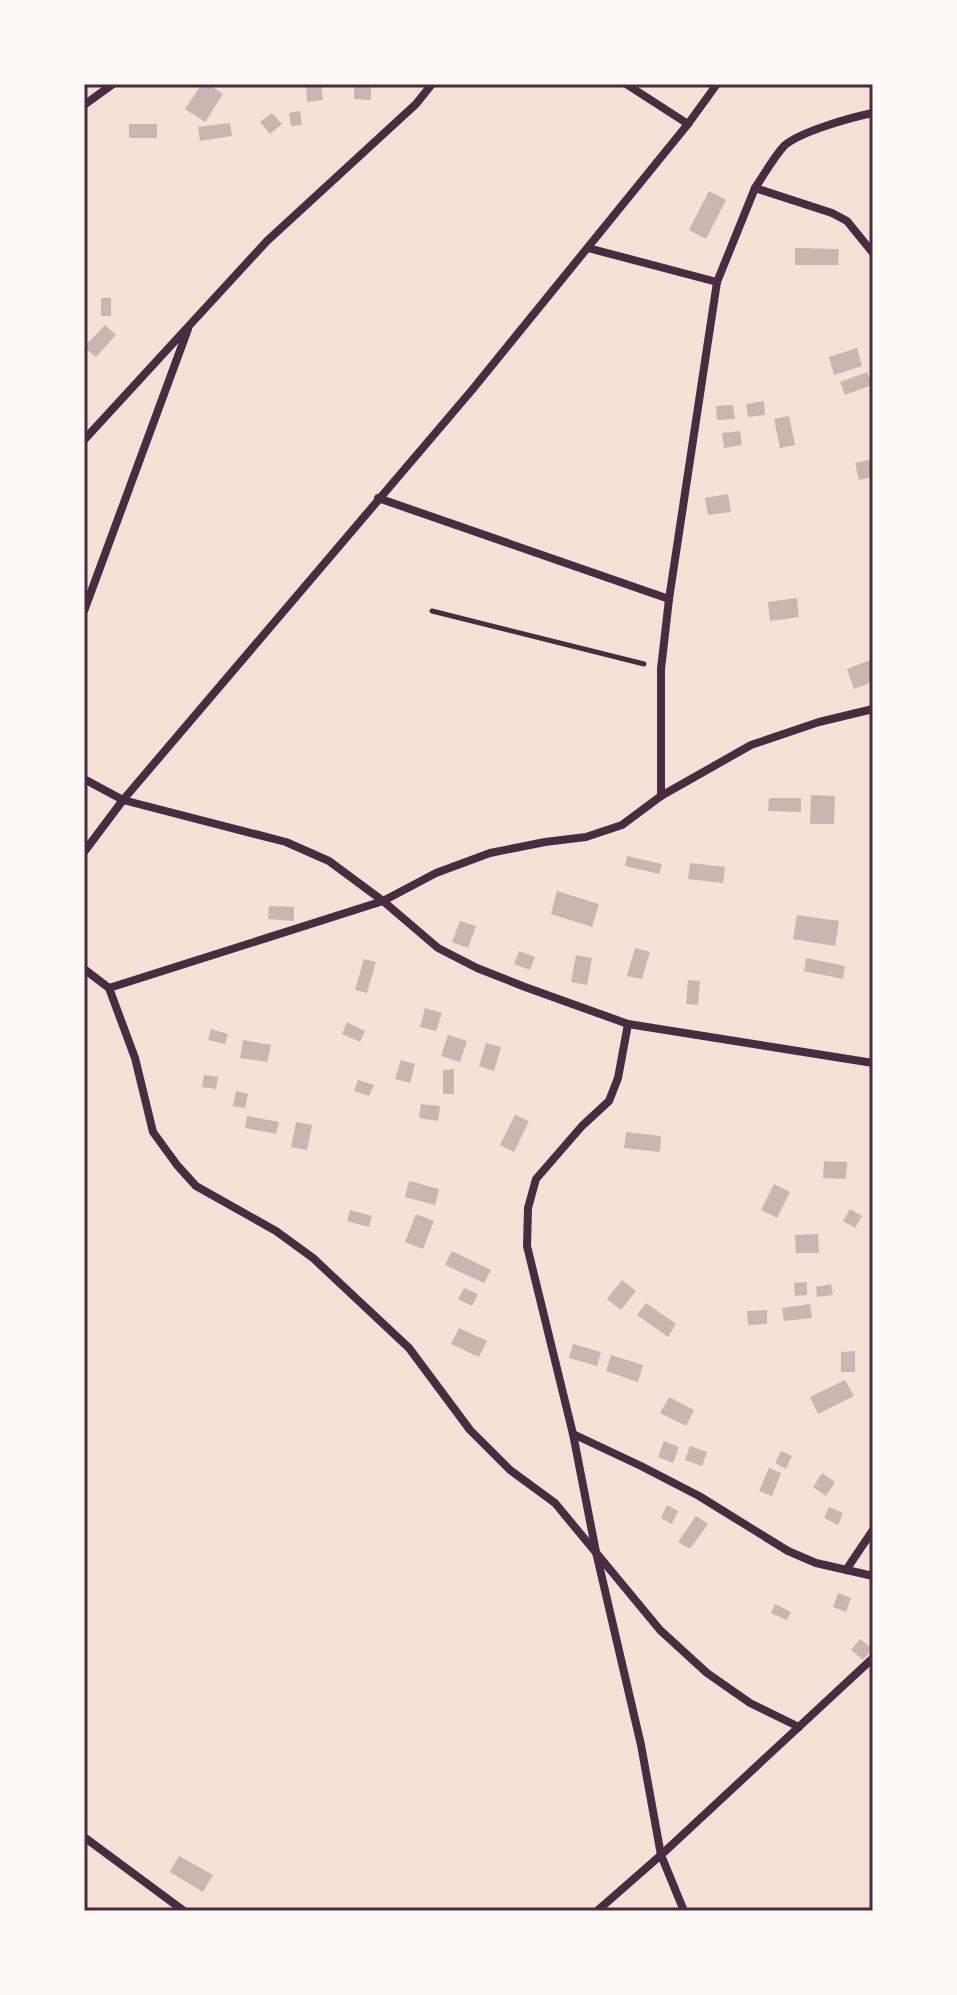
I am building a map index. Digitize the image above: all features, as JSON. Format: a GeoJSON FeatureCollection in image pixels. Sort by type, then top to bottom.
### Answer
{"type":"FeatureCollection","features":[{"type":"Feature","properties":{"kind":"street"},"geometry":{"type":"LineString","coordinates":[[84,105],[113,84]]}},
{"type":"Feature","properties":{"kind":"street"},"geometry":{"type":"LineString","coordinates":[[84,440],[267,241],[416,104],[432,84]]}},
{"type":"Feature","properties":{"kind":"street"},"geometry":{"type":"LineString","coordinates":[[626,84],[688,124]]}},
{"type":"Feature","properties":{"kind":"street"},"geometry":{"type":"LineString","coordinates":[[84,852],[123,800],[472,390],[717,84]]}},
{"type":"Feature","properties":{"kind":"street"},"geometry":{"type":"LineString","coordinates":[[661,796],[661,669],[717,282],[755,188],[785,145],[816,130],[873,113]]}},
{"type":"Feature","properties":{"kind":"street"},"geometry":{"type":"LineString","coordinates":[[755,188],[832,213],[847,221],[873,253]]}},
{"type":"Feature","properties":{"kind":"street"},"geometry":{"type":"LineString","coordinates":[[588,248],[717,282]]}},
{"type":"Feature","properties":{"kind":"street"},"geometry":{"type":"LineString","coordinates":[[84,611],[190,325]]}},
{"type":"Feature","properties":{"kind":"street"},"geometry":{"type":"LineString","coordinates":[[378,498],[669,599]]}},
{"type":"Feature","properties":{"kind":"street"},"geometry":{"type":"LineString","coordinates":[[109,988],[383,901],[436,873],[490,853],[586,837],[622,825],[661,796],[751,745],[819,722],[873,709]]}},
{"type":"Feature","properties":{"kind":"street"},"geometry":{"type":"LineString","coordinates":[[84,779],[123,800],[286,842],[329,861],[383,901],[438,948],[525,987],[628,1024],[873,1063]]}},
{"type":"Feature","properties":{"kind":"street"},"geometry":{"type":"LineString","coordinates":[[84,969],[109,988],[135,1058],[153,1132],[196,1186],[276,1231],[313,1258],[409,1348],[470,1430],[510,1470],[555,1503],[660,1630],[707,1673],[750,1703],[799,1727]]}},
{"type":"Feature","properties":{"kind":"street"},"geometry":{"type":"LineString","coordinates":[[628,1024],[618,1078],[609,1101],[582,1126],[536,1179],[528,1208],[527,1246],[573,1434],[596,1552],[641,1745],[661,1855],[684,1911]]}},
{"type":"Feature","properties":{"kind":"street"},"geometry":{"type":"LineString","coordinates":[[573,1434],[699,1496],[788,1551],[816,1563],[873,1576]]}},
{"type":"Feature","properties":{"kind":"street"},"geometry":{"type":"LineString","coordinates":[[846,1570],[873,1530]]}},
{"type":"Feature","properties":{"kind":"street"},"geometry":{"type":"LineString","coordinates":[[597,1911],[873,1658]]}},
{"type":"Feature","properties":{"kind":"street"},"geometry":{"type":"LineString","coordinates":[[84,1837],[184,1911]]}},
{"type":"Feature","properties":{"kind":"path"},"geometry":{"type":"LineString","coordinates":[[432,611],[661,669]]}},
{"type":"Feature","properties":{"kind":"building"},"geometry":{"type":"Polygon","coordinates":[[[202,84],[208,84],[223,94],[205,122],[185,109],[202,84]]]}},
{"type":"Feature","properties":{"kind":"building"},"geometry":{"type":"Polygon","coordinates":[[[306,84],[321,84],[323,100],[307,102],[306,84]]]}},
{"type":"Feature","properties":{"kind":"building"},"geometry":{"type":"Polygon","coordinates":[[[354,87],[371,87],[371,100],[354,99],[354,87]]]}},
{"type":"Feature","properties":{"kind":"building"},"geometry":{"type":"Polygon","coordinates":[[[300,111],[302,125],[291,126],[289,113],[300,111]]]}},
{"type":"Feature","properties":{"kind":"building"},"geometry":{"type":"Polygon","coordinates":[[[272,113],[282,124],[270,134],[260,122],[272,113]]]}},
{"type":"Feature","properties":{"kind":"building"},"geometry":{"type":"Polygon","coordinates":[[[230,123],[232,136],[200,141],[198,127],[230,123]]]}},
{"type":"Feature","properties":{"kind":"building"},"geometry":{"type":"Polygon","coordinates":[[[129,124],[157,124],[157,138],[129,138],[129,124]]]}},
{"type":"Feature","properties":{"kind":"building"},"geometry":{"type":"Polygon","coordinates":[[[709,191],[726,200],[706,239],[689,230],[709,191]]]}},
{"type":"Feature","properties":{"kind":"building"},"geometry":{"type":"Polygon","coordinates":[[[795,248],[839,249],[838,265],[795,265],[795,248]]]}},
{"type":"Feature","properties":{"kind":"building"},"geometry":{"type":"Polygon","coordinates":[[[101,298],[111,298],[111,316],[101,316],[101,298]]]}},
{"type":"Feature","properties":{"kind":"building"},"geometry":{"type":"Polygon","coordinates":[[[105,325],[116,335],[96,357],[84,347],[105,325]]]}},
{"type":"Feature","properties":{"kind":"building"},"geometry":{"type":"Polygon","coordinates":[[[857,348],[862,366],[834,375],[829,357],[857,348]]]}},
{"type":"Feature","properties":{"kind":"building"},"geometry":{"type":"Polygon","coordinates":[[[867,372],[872,385],[845,395],[840,382],[867,372]]]}},
{"type":"Feature","properties":{"kind":"building"},"geometry":{"type":"Polygon","coordinates":[[[764,401],[765,415],[748,417],[746,404],[764,401]]]}},
{"type":"Feature","properties":{"kind":"building"},"geometry":{"type":"Polygon","coordinates":[[[733,405],[735,419],[717,420],[716,406],[733,405]]]}},
{"type":"Feature","properties":{"kind":"building"},"geometry":{"type":"Polygon","coordinates":[[[789,416],[795,445],[780,448],[774,419],[789,416]]]}},
{"type":"Feature","properties":{"kind":"building"},"geometry":{"type":"Polygon","coordinates":[[[740,431],[742,445],[724,448],[722,433],[740,431]]]}},
{"type":"Feature","properties":{"kind":"building"},"geometry":{"type":"Polygon","coordinates":[[[873,459],[873,477],[859,480],[855,463],[873,459]]]}},
{"type":"Feature","properties":{"kind":"building"},"geometry":{"type":"Polygon","coordinates":[[[728,494],[731,512],[708,515],[705,498],[728,494]]]}},
{"type":"Feature","properties":{"kind":"building"},"geometry":{"type":"Polygon","coordinates":[[[797,598],[799,617],[770,621],[768,602],[797,598]]]}},
{"type":"Feature","properties":{"kind":"building"},"geometry":{"type":"Polygon","coordinates":[[[873,659],[873,682],[854,689],[847,669],[873,659]]]}},
{"type":"Feature","properties":{"kind":"building"},"geometry":{"type":"Polygon","coordinates":[[[811,795],[835,796],[834,824],[810,824],[811,795]]]}},
{"type":"Feature","properties":{"kind":"building"},"geometry":{"type":"Polygon","coordinates":[[[769,798],[801,798],[801,812],[768,811],[769,798]]]}},
{"type":"Feature","properties":{"kind":"building"},"geometry":{"type":"Polygon","coordinates":[[[627,856],[662,864],[659,874],[625,866],[627,856]]]}},
{"type":"Feature","properties":{"kind":"building"},"geometry":{"type":"Polygon","coordinates":[[[690,863],[725,867],[723,883],[688,879],[690,863]]]}},
{"type":"Feature","properties":{"kind":"building"},"geometry":{"type":"Polygon","coordinates":[[[557,891],[599,904],[592,927],[551,914],[557,891]]]}},
{"type":"Feature","properties":{"kind":"building"},"geometry":{"type":"Polygon","coordinates":[[[269,906],[294,907],[294,921],[268,919],[269,906]]]}},
{"type":"Feature","properties":{"kind":"building"},"geometry":{"type":"Polygon","coordinates":[[[797,915],[839,921],[835,946],[793,939],[797,915]]]}},
{"type":"Feature","properties":{"kind":"building"},"geometry":{"type":"Polygon","coordinates":[[[460,921],[476,926],[468,948],[452,942],[460,921]]]}},
{"type":"Feature","properties":{"kind":"building"},"geometry":{"type":"Polygon","coordinates":[[[635,948],[650,952],[642,979],[627,976],[635,948]]]}},
{"type":"Feature","properties":{"kind":"building"},"geometry":{"type":"Polygon","coordinates":[[[519,951],[535,957],[530,970],[514,964],[519,951]]]}},
{"type":"Feature","properties":{"kind":"building"},"geometry":{"type":"Polygon","coordinates":[[[576,955],[592,958],[587,985],[571,982],[576,955]]]}},
{"type":"Feature","properties":{"kind":"building"},"geometry":{"type":"Polygon","coordinates":[[[806,958],[845,966],[843,979],[804,971],[806,958]]]}},
{"type":"Feature","properties":{"kind":"building"},"geometry":{"type":"Polygon","coordinates":[[[364,959],[376,962],[367,993],[355,990],[364,959]]]}},
{"type":"Feature","properties":{"kind":"building"},"geometry":{"type":"Polygon","coordinates":[[[688,980],[700,981],[698,1005],[686,1004],[688,980]]]}},
{"type":"Feature","properties":{"kind":"building"},"geometry":{"type":"Polygon","coordinates":[[[425,1008],[442,1013],[436,1031],[420,1027],[425,1008]]]}},
{"type":"Feature","properties":{"kind":"building"},"geometry":{"type":"Polygon","coordinates":[[[347,1022],[365,1031],[360,1042],[342,1034],[347,1022]]]}},
{"type":"Feature","properties":{"kind":"building"},"geometry":{"type":"Polygon","coordinates":[[[211,1029],[228,1034],[225,1044],[208,1040],[211,1029]]]}},
{"type":"Feature","properties":{"kind":"building"},"geometry":{"type":"Polygon","coordinates":[[[448,1035],[467,1041],[460,1062],[441,1056],[448,1035]]]}},
{"type":"Feature","properties":{"kind":"building"},"geometry":{"type":"Polygon","coordinates":[[[243,1040],[271,1045],[267,1062],[240,1058],[243,1040]]]}},
{"type":"Feature","properties":{"kind":"building"},"geometry":{"type":"Polygon","coordinates":[[[486,1043],[501,1047],[494,1071],[479,1066],[486,1043]]]}},
{"type":"Feature","properties":{"kind":"building"},"geometry":{"type":"Polygon","coordinates":[[[401,1060],[415,1064],[410,1083],[395,1079],[401,1060]]]}},
{"type":"Feature","properties":{"kind":"building"},"geometry":{"type":"Polygon","coordinates":[[[454,1069],[454,1094],[443,1094],[443,1070],[454,1069]]]}},
{"type":"Feature","properties":{"kind":"building"},"geometry":{"type":"Polygon","coordinates":[[[204,1075],[218,1077],[216,1089],[202,1087],[204,1075]]]}},
{"type":"Feature","properties":{"kind":"building"},"geometry":{"type":"Polygon","coordinates":[[[358,1080],[374,1085],[369,1096],[354,1091],[358,1080]]]}},
{"type":"Feature","properties":{"kind":"building"},"geometry":{"type":"Polygon","coordinates":[[[236,1091],[248,1094],[245,1108],[233,1106],[236,1091]]]}},
{"type":"Feature","properties":{"kind":"building"},"geometry":{"type":"Polygon","coordinates":[[[421,1104],[440,1106],[438,1121],[419,1118],[421,1104]]]}},
{"type":"Feature","properties":{"kind":"building"},"geometry":{"type":"Polygon","coordinates":[[[515,1115],[529,1121],[514,1152],[500,1145],[515,1115]]]}},
{"type":"Feature","properties":{"kind":"building"},"geometry":{"type":"Polygon","coordinates":[[[247,1116],[279,1122],[276,1134],[245,1128],[247,1116]]]}},
{"type":"Feature","properties":{"kind":"building"},"geometry":{"type":"Polygon","coordinates":[[[296,1122],[312,1125],[307,1150],[291,1147],[296,1122]]]}},
{"type":"Feature","properties":{"kind":"building"},"geometry":{"type":"Polygon","coordinates":[[[626,1132],[661,1136],[660,1152],[624,1148],[626,1132]]]}},
{"type":"Feature","properties":{"kind":"building"},"geometry":{"type":"Polygon","coordinates":[[[824,1161],[847,1162],[846,1179],[823,1178],[824,1161]]]}},
{"type":"Feature","properties":{"kind":"building"},"geometry":{"type":"Polygon","coordinates":[[[409,1181],[439,1189],[435,1205],[405,1197],[409,1181]]]}},
{"type":"Feature","properties":{"kind":"building"},"geometry":{"type":"Polygon","coordinates":[[[774,1184],[790,1192],[777,1218],[761,1210],[774,1184]]]}},
{"type":"Feature","properties":{"kind":"building"},"geometry":{"type":"Polygon","coordinates":[[[850,1209],[862,1216],[855,1228],[843,1221],[850,1209]]]}},
{"type":"Feature","properties":{"kind":"building"},"geometry":{"type":"Polygon","coordinates":[[[350,1210],[372,1216],[369,1227],[347,1221],[350,1210]]]}},
{"type":"Feature","properties":{"kind":"building"},"geometry":{"type":"Polygon","coordinates":[[[416,1214],[434,1221],[423,1249],[405,1242],[416,1214]]]}},
{"type":"Feature","properties":{"kind":"building"},"geometry":{"type":"Polygon","coordinates":[[[818,1234],[819,1253],[796,1253],[795,1235],[818,1234]]]}},
{"type":"Feature","properties":{"kind":"building"},"geometry":{"type":"Polygon","coordinates":[[[452,1251],[491,1270],[484,1283],[445,1265],[452,1251]]]}},
{"type":"Feature","properties":{"kind":"building"},"geometry":{"type":"Polygon","coordinates":[[[622,1280],[636,1291],[621,1310],[607,1299],[622,1280]]]}},
{"type":"Feature","properties":{"kind":"building"},"geometry":{"type":"Polygon","coordinates":[[[807,1282],[807,1295],[795,1296],[794,1283],[807,1282]]]}},
{"type":"Feature","properties":{"kind":"building"},"geometry":{"type":"Polygon","coordinates":[[[831,1284],[833,1295],[817,1297],[816,1287],[831,1284]]]}},
{"type":"Feature","properties":{"kind":"building"},"geometry":{"type":"Polygon","coordinates":[[[464,1288],[478,1294],[472,1306],[458,1299],[464,1288]]]}},
{"type":"Feature","properties":{"kind":"building"},"geometry":{"type":"Polygon","coordinates":[[[646,1303],[676,1324],[668,1337],[637,1315],[646,1303]]]}},
{"type":"Feature","properties":{"kind":"building"},"geometry":{"type":"Polygon","coordinates":[[[810,1304],[812,1318],[784,1321],[782,1308],[810,1304]]]}},
{"type":"Feature","properties":{"kind":"building"},"geometry":{"type":"Polygon","coordinates":[[[767,1310],[767,1324],[748,1325],[747,1311],[767,1310]]]}},
{"type":"Feature","properties":{"kind":"building"},"geometry":{"type":"Polygon","coordinates":[[[459,1328],[487,1341],[479,1357],[451,1344],[459,1328]]]}},
{"type":"Feature","properties":{"kind":"building"},"geometry":{"type":"Polygon","coordinates":[[[573,1344],[601,1352],[597,1366],[569,1358],[573,1344]]]}},
{"type":"Feature","properties":{"kind":"building"},"geometry":{"type":"Polygon","coordinates":[[[855,1351],[855,1372],[841,1372],[841,1352],[855,1351]]]}},
{"type":"Feature","properties":{"kind":"building"},"geometry":{"type":"Polygon","coordinates":[[[611,1355],[643,1365],[638,1382],[606,1371],[611,1355]]]}},
{"type":"Feature","properties":{"kind":"building"},"geometry":{"type":"Polygon","coordinates":[[[845,1380],[854,1396],[818,1414],[810,1397],[845,1380]]]}},
{"type":"Feature","properties":{"kind":"building"},"geometry":{"type":"Polygon","coordinates":[[[669,1397],[694,1410],[686,1426],[660,1413],[669,1397]]]}},
{"type":"Feature","properties":{"kind":"building"},"geometry":{"type":"Polygon","coordinates":[[[664,1441],[679,1447],[673,1463],[658,1457],[664,1441]]]}},
{"type":"Feature","properties":{"kind":"building"},"geometry":{"type":"Polygon","coordinates":[[[690,1446],[707,1452],[702,1466],[685,1460],[690,1446]]]}},
{"type":"Feature","properties":{"kind":"building"},"geometry":{"type":"Polygon","coordinates":[[[781,1451],[792,1456],[786,1469],[775,1463],[781,1451]]]}},
{"type":"Feature","properties":{"kind":"building"},"geometry":{"type":"Polygon","coordinates":[[[769,1468],[781,1473],[772,1496],[759,1491],[769,1468]]]}},
{"type":"Feature","properties":{"kind":"building"},"geometry":{"type":"Polygon","coordinates":[[[822,1473],[835,1482],[826,1496],[813,1487],[822,1473]]]}},
{"type":"Feature","properties":{"kind":"building"},"geometry":{"type":"Polygon","coordinates":[[[667,1505],[678,1511],[672,1524],[661,1518],[667,1505]]]}},
{"type":"Feature","properties":{"kind":"building"},"geometry":{"type":"Polygon","coordinates":[[[829,1507],[843,1513],[838,1525],[824,1518],[829,1507]]]}},
{"type":"Feature","properties":{"kind":"building"},"geometry":{"type":"Polygon","coordinates":[[[696,1516],[708,1524],[690,1549],[678,1542],[696,1516]]]}},
{"type":"Feature","properties":{"kind":"building"},"geometry":{"type":"Polygon","coordinates":[[[838,1593],[851,1598],[846,1612],[833,1607],[838,1593]]]}},
{"type":"Feature","properties":{"kind":"building"},"geometry":{"type":"Polygon","coordinates":[[[775,1604],[791,1612],[787,1620],[771,1613],[775,1604]]]}},
{"type":"Feature","properties":{"kind":"building"},"geometry":{"type":"Polygon","coordinates":[[[860,1639],[872,1649],[863,1660],[851,1650],[860,1639]]]}},
{"type":"Feature","properties":{"kind":"building"},"geometry":{"type":"Polygon","coordinates":[[[179,1856],[213,1875],[203,1892],[170,1872],[179,1856]]]}}]}
